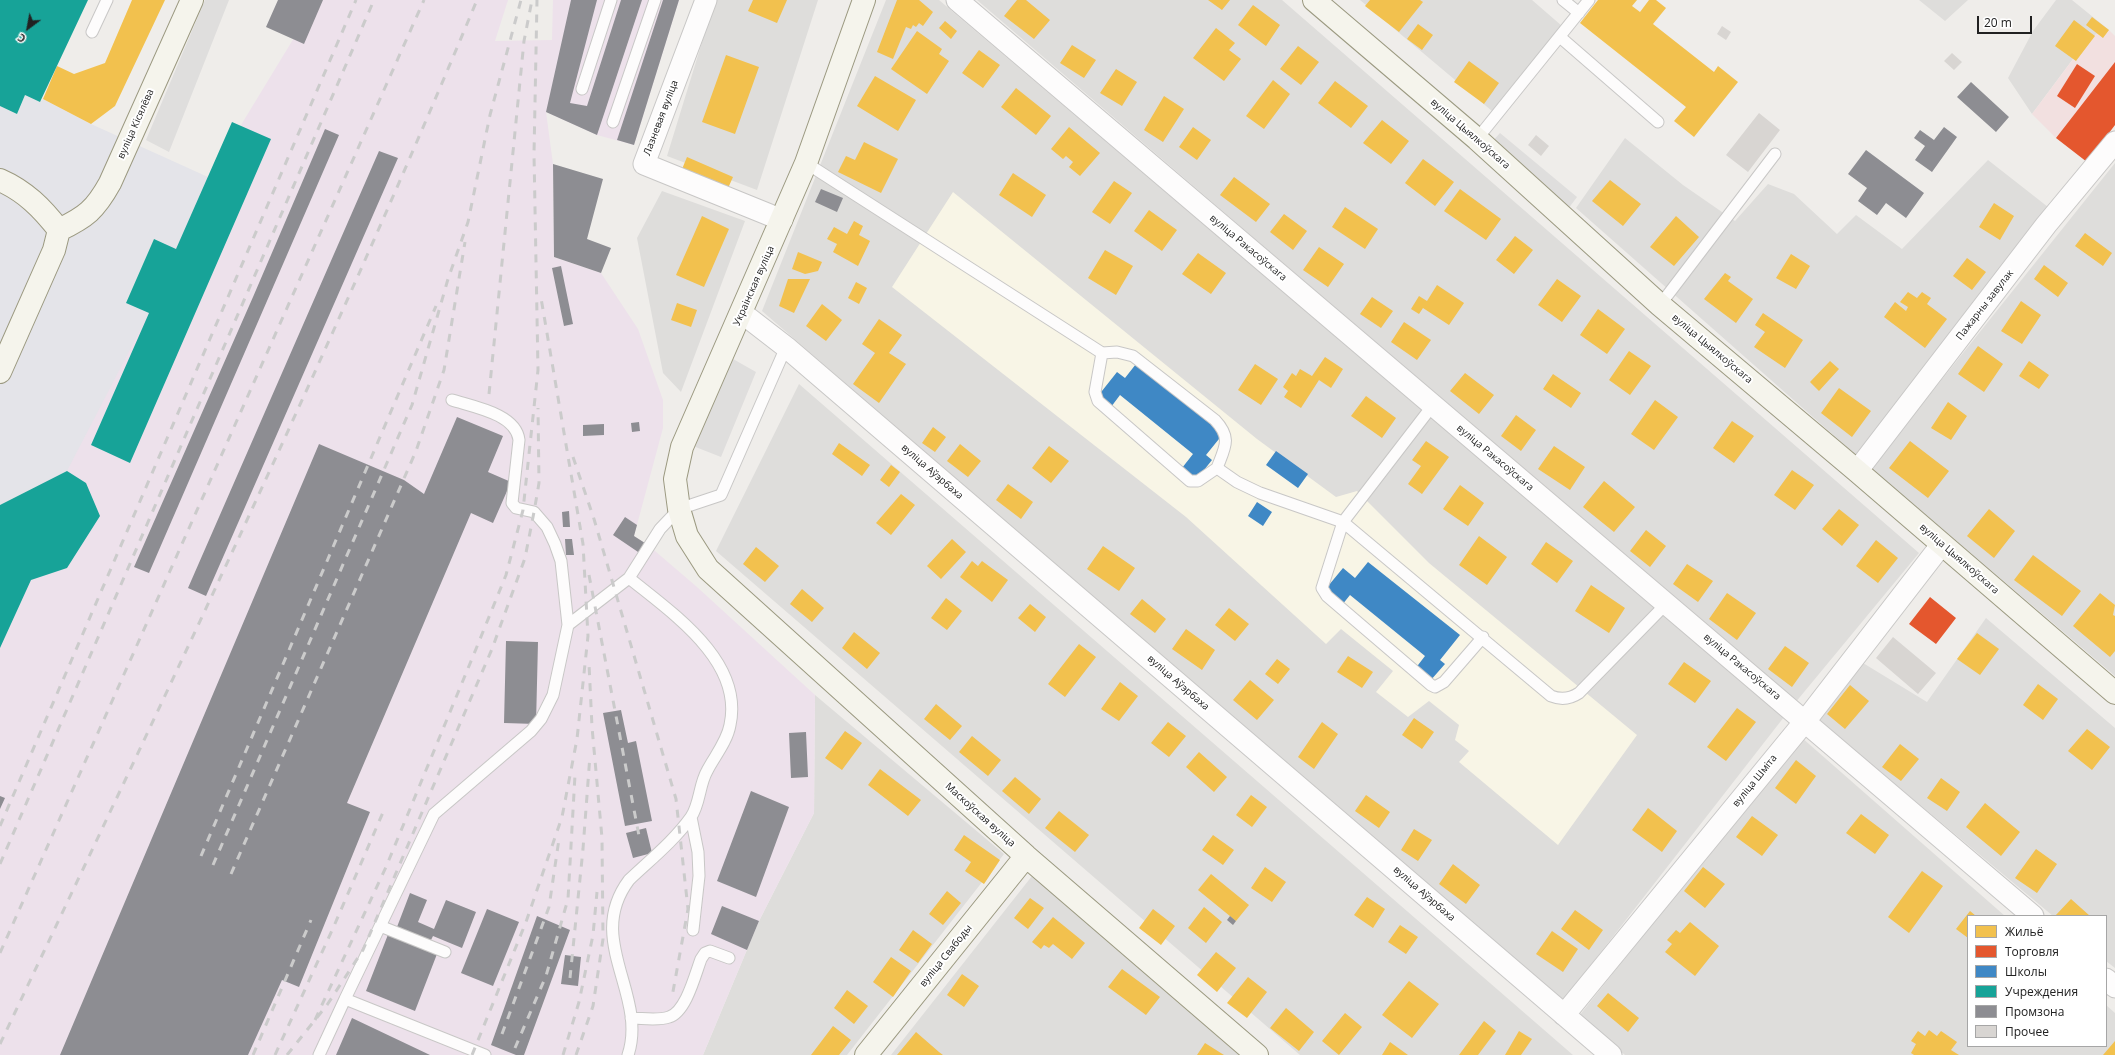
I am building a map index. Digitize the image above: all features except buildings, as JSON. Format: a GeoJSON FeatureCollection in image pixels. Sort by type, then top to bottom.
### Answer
{"type":"FeatureCollection","features":[{"type":"Feature","properties":{"kind":"street","name":"вуліца Кісялёва"},"geometry":{"type":"LineString","coordinates":[[59,230],[80,220],[98,204],[110,183],[192,0]]}},
{"type":"Feature","properties":{"kind":"street","name":"Лазневая вуліца"},"geometry":{"type":"LineString","coordinates":[[706,0],[644,164],[782,220]]}},
{"type":"Feature","properties":{"kind":"street","name":"Украінская вуліца"},"geometry":{"type":"LineString","coordinates":[[708,569],[687,536],[679,509],[675,479],[682,447],[742,313],[806,163],[864,0]]}},
{"type":"Feature","properties":{"kind":"street","name":"вуліца Ракасоўскага"},"geometry":{"type":"LineString","coordinates":[[956,0],[1806,720],[2032,915]]}},
{"type":"Feature","properties":{"kind":"street","name":"вуліца Цыялкоўскага"},"geometry":{"type":"LineString","coordinates":[[1314,0],[1477,139],[1660,305],[1857,471],[2115,693]]}},
{"type":"Feature","properties":{"kind":"street","name":"Пажарны завулак"},"geometry":{"type":"LineString","coordinates":[[1857,471],[2046,225],[2115,142]]}},
{"type":"Feature","properties":{"kind":"street"},"geometry":{"type":"LineString","coordinates":[[0,180],[29,196],[47,214],[59,230],[54,250],[0,372]]}},
{"type":"Feature","properties":{"kind":"street","name":"вуліца Аўэрбаха"},"geometry":{"type":"LineString","coordinates":[[742,313],[786,347],[1612,1055]]}},
{"type":"Feature","properties":{"kind":"street","name":"вуліца Шміта"},"geometry":{"type":"LineString","coordinates":[[1564,1015],[1806,720],[1942,544]]}},
{"type":"Feature","properties":{"kind":"street","name":"Маскоўская вуліца"},"geometry":{"type":"LineString","coordinates":[[708,569],[1026,856],[1257,1055]]}},
{"type":"Feature","properties":{"kind":"street","name":"вуліца Свабоды"},"geometry":{"type":"LineString","coordinates":[[866,1055],[1026,856]]}},
{"type":"Feature","properties":{"kind":"street"},"geometry":{"type":"LineString","coordinates":[[2107,980],[2115,987]]}},
{"type":"Feature","properties":{"kind":"lane"},"geometry":{"type":"LineString","coordinates":[[92,32],[107,0]]}},
{"type":"Feature","properties":{"kind":"lane"},"geometry":{"type":"LineString","coordinates":[[582,90],[611,0]]}},
{"type":"Feature","properties":{"kind":"lane"},"geometry":{"type":"LineString","coordinates":[[613,122],[655,0]]}},
{"type":"Feature","properties":{"kind":"lane"},"geometry":{"type":"LineString","coordinates":[[1563,0],[1579,13]]}},
{"type":"Feature","properties":{"kind":"lane"},"geometry":{"type":"LineString","coordinates":[[1477,139],[1589,0]]}},
{"type":"Feature","properties":{"kind":"lane"},"geometry":{"type":"LineString","coordinates":[[1560,37],[1658,122]]}},
{"type":"Feature","properties":{"kind":"lane"},"geometry":{"type":"LineString","coordinates":[[1660,305],[1776,154]]}},
{"type":"Feature","properties":{"kind":"lane"},"geometry":{"type":"LineString","coordinates":[[806,163],[1102,353],[1117,352],[1133,356],[1215,420],[1223,428],[1226,436],[1226,444],[1216,468],[1198,481],[1190,481],[1098,401],[1095,392],[1102,353]]}},
{"type":"Feature","properties":{"kind":"lane"},"geometry":{"type":"LineString","coordinates":[[568,625],[629,578],[660,530],[679,509],[721,494],[786,347]]}},
{"type":"Feature","properties":{"kind":"lane"},"geometry":{"type":"LineString","coordinates":[[319,1055],[434,814],[532,730],[540,719],[556,685],[568,625],[561,561],[548,527],[534,512],[516,508],[512,503],[519,440],[518,432],[506,419],[452,400]]}},
{"type":"Feature","properties":{"kind":"lane"},"geometry":{"type":"LineString","coordinates":[[1433,405],[1343,522],[1323,584],[1323,592],[1431,685],[1440,686],[1482,637]]}},
{"type":"Feature","properties":{"kind":"lane"},"geometry":{"type":"LineString","coordinates":[[1216,468],[1237,482],[1260,493],[1343,522],[1551,696],[1558,699],[1573,697],[1667,603]]}},
{"type":"Feature","properties":{"kind":"lane"},"geometry":{"type":"LineString","coordinates":[[628,1055],[632,1033],[631,1018],[614,946],[612,926],[614,907],[621,891],[629,880],[691,817],[706,773],[730,726],[732,704],[728,684],[710,650],[693,631],[629,578]]}},
{"type":"Feature","properties":{"kind":"lane"},"geometry":{"type":"LineString","coordinates":[[691,817],[698,852],[699,876],[693,930]]}},
{"type":"Feature","properties":{"kind":"lane"},"geometry":{"type":"LineString","coordinates":[[380,926],[445,952]]}},
{"type":"Feature","properties":{"kind":"lane"},"geometry":{"type":"LineString","coordinates":[[631,1018],[668,1018],[677,1012],[686,1000],[701,959],[705,953],[710,951],[729,958]]}},
{"type":"Feature","properties":{"kind":"lane"},"geometry":{"type":"LineString","coordinates":[[345,999],[485,1055]]}},
{"type":"Feature","properties":{"kind":"shaded area"},"geometry":{"type":"Polygon","coordinates":[[[205,0],[229,0],[169,152],[146,140],[205,0]]]}},
{"type":"Feature","properties":{"kind":"shaded area"},"geometry":{"type":"Polygon","coordinates":[[[317,0],[508,0],[495,41],[552,40],[553,0],[679,0],[634,145],[597,135],[546,112],[553,164],[554,257],[601,273],[638,329],[663,400],[663,428],[634,536],[648,545],[697,587],[815,695],[814,813],[759,921],[703,1055],[0,1055],[0,581],[69,408],[317,0]]]}},
{"type":"Feature","properties":{"kind":"shaded area"},"geometry":{"type":"Polygon","coordinates":[[[715,0],[818,0],[757,190],[667,156],[715,0]]]}},
{"type":"Feature","properties":{"kind":"shaded area"},"geometry":{"type":"Polygon","coordinates":[[[886,0],[939,0],[1784,717],[1562,1002],[762,311],[886,0]]]}},
{"type":"Feature","properties":{"kind":"shaded area"},"geometry":{"type":"Polygon","coordinates":[[[977,0],[1282,0],[1919,553],[1795,703],[977,0]]]}},
{"type":"Feature","properties":{"kind":"shaded area"},"geometry":{"type":"Polygon","coordinates":[[[1360,0],[1532,0],[1562,26],[1492,111],[1360,0]]]}},
{"type":"Feature","properties":{"kind":"shaded area"},"geometry":{"type":"Polygon","coordinates":[[[1919,0],[1968,0],[1945,21],[1919,0]]]}},
{"type":"Feature","properties":{"kind":"shaded area"},"geometry":{"type":"Polygon","coordinates":[[[2056,0],[2072,0],[2109,30],[2103,38],[2096,34],[2076,61],[2073,59],[2032,114],[2008,78],[2033,31],[2056,0]]]}},
{"type":"Feature","properties":{"kind":"shaded area"},"geometry":{"type":"Polygon","coordinates":[[[2109,30],[2115,36],[2115,125],[2087,162],[2056,138],[2032,114],[2073,59],[2076,61],[2097,33],[2103,38],[2109,30]]]}},
{"type":"Feature","properties":{"kind":"shaded area"},"geometry":{"type":"Polygon","coordinates":[[[25,95],[40,102],[43,99],[91,124],[208,177],[176,249],[154,239],[126,302],[149,313],[67,471],[0,505],[0,106],[17,114],[25,95]]]}},
{"type":"Feature","properties":{"kind":"shaded area"},"geometry":{"type":"Polygon","coordinates":[[[1500,133],[1577,197],[1568,209],[1490,144],[1500,133]]]}},
{"type":"Feature","properties":{"kind":"shaded area"},"geometry":{"type":"Polygon","coordinates":[[[1625,138],[1683,185],[1735,221],[1768,184],[1794,194],[1837,234],[1856,215],[1902,249],[1988,160],[2048,207],[1856,455],[1576,208],[1625,138]]]}},
{"type":"Feature","properties":{"kind":"shaded area"},"geometry":{"type":"Polygon","coordinates":[[[2115,163],[2115,676],[1871,468],[2115,163]]]}},
{"type":"Feature","properties":{"kind":"shaded area"},"geometry":{"type":"Polygon","coordinates":[[[662,191],[745,221],[681,392],[663,373],[637,238],[662,191]]]}},
{"type":"Feature","properties":{"kind":"shaded area"},"geometry":{"type":"Polygon","coordinates":[[[953,192],[1257,439],[1336,497],[1357,491],[1429,563],[1637,735],[1558,845],[1459,762],[1469,751],[1455,740],[1459,725],[1429,701],[1408,717],[1376,692],[1393,671],[1341,629],[1326,644],[1186,517],[892,287],[953,192]]]}},
{"type":"Feature","properties":{"kind":"shaded area"},"geometry":{"type":"Polygon","coordinates":[[[733,359],[756,372],[721,457],[693,446],[733,359]]]}},
{"type":"Feature","properties":{"kind":"shaded area"},"geometry":{"type":"Polygon","coordinates":[[[799,384],[1573,1055],[1300,1055],[716,551],[799,384]]]}},
{"type":"Feature","properties":{"kind":"shaded area"},"geometry":{"type":"Polygon","coordinates":[[[1986,618],[2115,728],[2115,968],[2107,962],[2107,915],[2052,915],[1816,718],[1863,663],[1927,702],[1986,618]]]}},
{"type":"Feature","properties":{"kind":"shaded area"},"geometry":{"type":"Polygon","coordinates":[[[815,695],[1004,854],[847,1055],[703,1055],[759,921],[814,813],[815,695]]]}},
{"type":"Feature","properties":{"kind":"shaded area"},"geometry":{"type":"Polygon","coordinates":[[[1801,737],[2004,915],[1967,915],[1967,1047],[2107,1047],[2107,1006],[2115,1013],[2115,1055],[1625,1055],[1579,1016],[1801,737]]]}},
{"type":"Feature","properties":{"kind":"shaded area"},"geometry":{"type":"Polygon","coordinates":[[[1032,876],[1239,1055],[891,1055],[1032,876]]]}},
{"type":"Feature","properties":{"kind":"railway"},"geometry":{"type":"LineString","coordinates":[[0,826],[356,0]]}},
{"type":"Feature","properties":{"kind":"railway"},"geometry":{"type":"LineString","coordinates":[[0,864],[374,0]]}},
{"type":"Feature","properties":{"kind":"railway"},"geometry":{"type":"LineString","coordinates":[[0,953],[424,0]]}},
{"type":"Feature","properties":{"kind":"railway"},"geometry":{"type":"LineString","coordinates":[[0,1044],[184,655],[305,394],[364,263],[477,0]]}},
{"type":"Feature","properties":{"kind":"railway"},"geometry":{"type":"LineString","coordinates":[[213,865],[412,405],[448,279],[468,222],[490,115],[521,0]]}},
{"type":"Feature","properties":{"kind":"railway"},"geometry":{"type":"LineString","coordinates":[[489,394],[524,41],[532,0]]}},
{"type":"Feature","properties":{"kind":"railway"},"geometry":{"type":"LineString","coordinates":[[315,1020],[386,867],[476,649],[506,575],[523,510],[538,370],[534,154],[537,0]]}},
{"type":"Feature","properties":{"kind":"railway"},"geometry":{"type":"LineString","coordinates":[[231,874],[416,451],[444,370],[465,242]]}},
{"type":"Feature","properties":{"kind":"railway"},"geometry":{"type":"LineString","coordinates":[[472,1055],[526,922],[562,817],[577,739],[588,636],[583,544],[541,298]]}},
{"type":"Feature","properties":{"kind":"railway"},"geometry":{"type":"LineString","coordinates":[[201,856],[436,306]]}},
{"type":"Feature","properties":{"kind":"railway"},"geometry":{"type":"LineString","coordinates":[[287,1055],[327,1005],[363,950],[492,649],[525,558],[534,512],[539,483],[538,408]]}},
{"type":"Feature","properties":{"kind":"railway"},"geometry":{"type":"LineString","coordinates":[[573,457],[594,519],[676,799],[688,909],[672,997]]}},
{"type":"Feature","properties":{"kind":"railway"},"geometry":{"type":"LineString","coordinates":[[589,575],[640,841]]}},
{"type":"Feature","properties":{"kind":"railway"},"geometry":{"type":"LineString","coordinates":[[576,1055],[593,1006],[603,939],[602,838],[592,727],[589,664]]}},
{"type":"Feature","properties":{"kind":"railway"},"geometry":{"type":"LineString","coordinates":[[570,978],[583,849],[590,755]]}},
{"type":"Feature","properties":{"kind":"railway"},"geometry":{"type":"LineString","coordinates":[[515,1048],[546,976],[568,899],[575,775]]}},
{"type":"Feature","properties":{"kind":"railway"},"geometry":{"type":"LineString","coordinates":[[275,1055],[334,926],[384,810]]}},
{"type":"Feature","properties":{"kind":"railway"},"geometry":{"type":"LineString","coordinates":[[502,1034],[549,907],[559,839]]}},
{"type":"Feature","properties":{"kind":"railway"},"geometry":{"type":"LineString","coordinates":[[563,1055],[579,1002],[593,935],[597,892]]}},
{"type":"Feature","properties":{"kind":"railway"},"geometry":{"type":"LineString","coordinates":[[253,1055],[311,920]]}}]}
